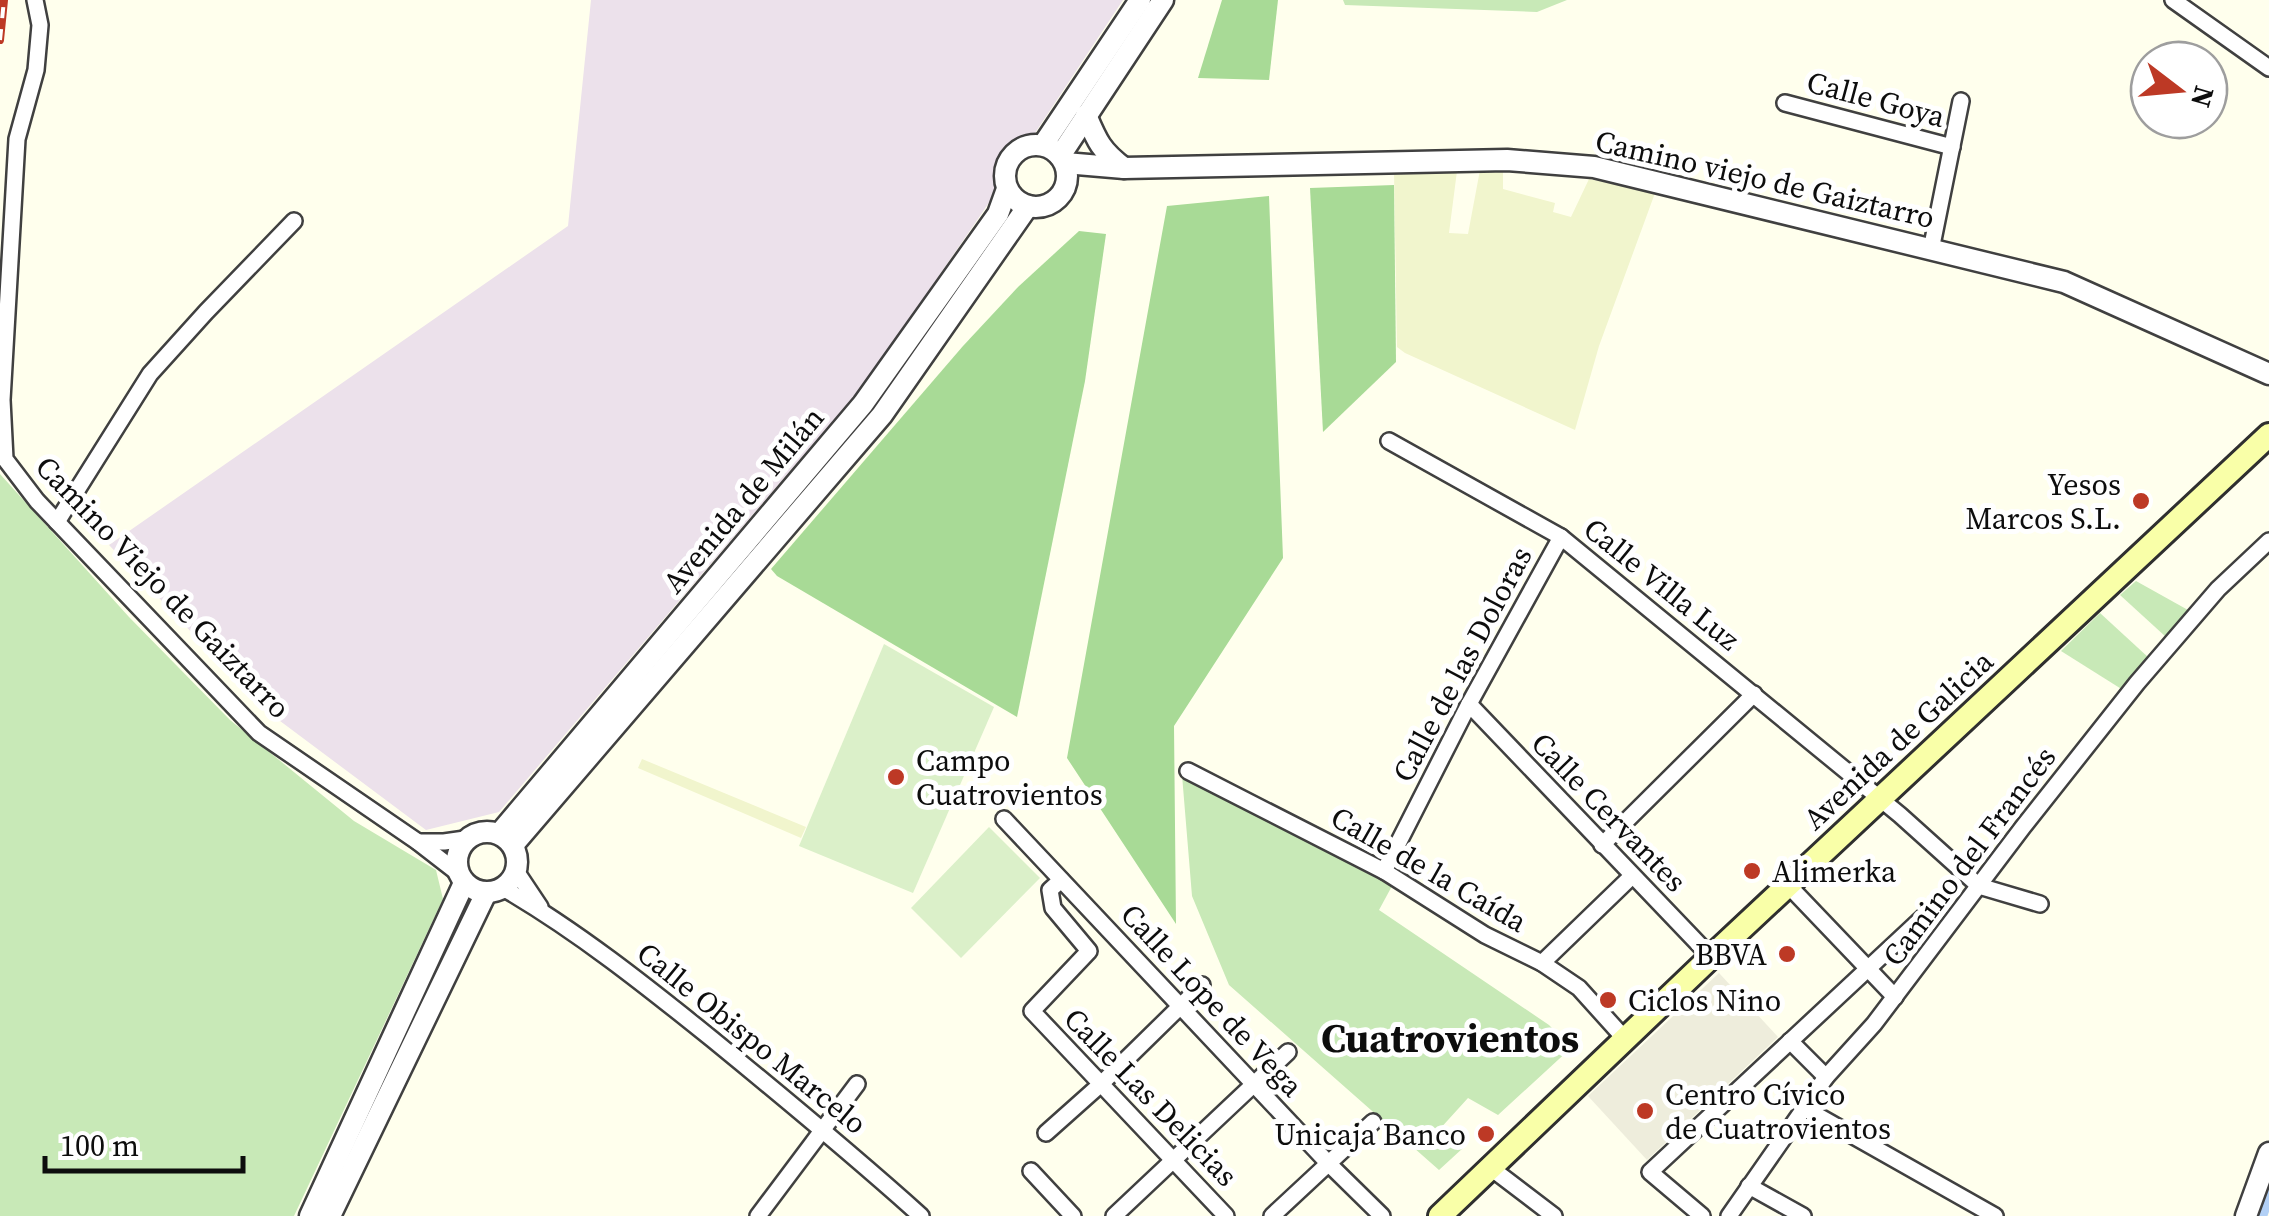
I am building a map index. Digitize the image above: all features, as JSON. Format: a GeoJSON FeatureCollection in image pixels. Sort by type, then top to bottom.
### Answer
{"type":"FeatureCollection","features":[{"type":"Feature","properties":{"kind":"main road","name":"Avenida de Galicia"},"geometry":{"type":"LineString","coordinates":[[1440,1216],[2269,434]]}},
{"type":"Feature","properties":{"kind":"street","name":"Camino Viejo de Gaiztarro"},"geometry":{"type":"LineString","coordinates":[[35,0],[40,25],[36,70],[17,139],[2,400],[5,459],[37,501],[259,734],[418,842],[461,878]]}},
{"type":"Feature","properties":{"kind":"street"},"geometry":{"type":"LineString","coordinates":[[1059,161],[1032,144],[1014,154],[1006,167],[1007,189],[1028,206],[1047,206],[1058,199],[1059,161],[1140,0]]}},
{"type":"Feature","properties":{"kind":"street"},"geometry":{"type":"LineString","coordinates":[[1059,161],[1163,0]]}},
{"type":"Feature","properties":{"kind":"street"},"geometry":{"type":"LineString","coordinates":[[2173,0],[2269,68]]}},
{"type":"Feature","properties":{"kind":"street"},"geometry":{"type":"LineString","coordinates":[[1931,250],[1961,101]]}},
{"type":"Feature","properties":{"kind":"street","name":"Calle Goya"},"geometry":{"type":"LineString","coordinates":[[1785,103],[1952,147]]}},
{"type":"Feature","properties":{"kind":"street"},"geometry":{"type":"LineString","coordinates":[[1086,115],[1096,141],[1114,167]]}},
{"type":"Feature","properties":{"kind":"street","name":"Camino viejo de Gaiztarro"},"geometry":{"type":"LineString","coordinates":[[1059,161],[1114,167],[1507,160],[1594,167],[2064,282],[2269,374]]}},
{"type":"Feature","properties":{"kind":"street","name":"Avenida de Milán"},"geometry":{"type":"LineString","coordinates":[[506,839],[864,404],[998,214],[1007,189]]}},
{"type":"Feature","properties":{"kind":"street","name":"Avenida de Milán"},"geometry":{"type":"LineString","coordinates":[[506,839],[882,415],[1028,206]]}},
{"type":"Feature","properties":{"kind":"street"},"geometry":{"type":"LineString","coordinates":[[57,522],[150,374],[294,221]]}},
{"type":"Feature","properties":{"kind":"street","name":"Calle Villa Luz"},"geometry":{"type":"LineString","coordinates":[[1389,441],[1562,536],[1880,798],[1979,886]]}},
{"type":"Feature","properties":{"kind":"street","name":"Calle de las Doloras"},"geometry":{"type":"LineString","coordinates":[[1384,871],[1469,704],[1562,536]]}},
{"type":"Feature","properties":{"kind":"street","name":"Camino del Francés"},"geometry":{"type":"LineString","coordinates":[[1729,1216],[1826,1077],[1874,1024],[2137,683],[2218,589],[2269,541]]}},
{"type":"Feature","properties":{"kind":"street"},"geometry":{"type":"LineString","coordinates":[[1602,844],[1754,694]]}},
{"type":"Feature","properties":{"kind":"street","name":"Calle Cervantes"},"geometry":{"type":"LineString","coordinates":[[1469,704],[1711,957]]}},
{"type":"Feature","properties":{"kind":"street","name":"Calle de la Caída"},"geometry":{"type":"LineString","coordinates":[[1188,770],[1384,871],[1486,936],[1542,963],[1579,988],[1625,1039]]}},
{"type":"Feature","properties":{"kind":"street","name":"Calle Lope de Vega"},"geometry":{"type":"LineString","coordinates":[[1004,820],[1382,1216]]}},
{"type":"Feature","properties":{"kind":"street"},"geometry":{"type":"LineString","coordinates":[[310,1216],[461,878],[456,854],[465,840],[478,832],[490,831],[506,839],[517,857],[330,1216]]}},
{"type":"Feature","properties":{"kind":"street"},"geometry":{"type":"LineString","coordinates":[[418,842],[465,840]]}},
{"type":"Feature","properties":{"kind":"street"},"geometry":{"type":"LineString","coordinates":[[1542,963],[1632,876]]}},
{"type":"Feature","properties":{"kind":"street"},"geometry":{"type":"LineString","coordinates":[[461,878],[475,890],[501,884]]}},
{"type":"Feature","properties":{"kind":"street","name":"Calle Las Delicias"},"geometry":{"type":"LineString","coordinates":[[1061,880],[1050,890],[1053,908],[1089,951],[1032,1011],[1226,1216]]}},
{"type":"Feature","properties":{"kind":"street","name":"Calle Obispo Marcelo"},"geometry":{"type":"LineString","coordinates":[[501,884],[650,988],[822,1128],[921,1216]]}},
{"type":"Feature","properties":{"kind":"street"},"geometry":{"type":"LineString","coordinates":[[1788,885],[1895,997]]}},
{"type":"Feature","properties":{"kind":"street"},"geometry":{"type":"LineString","coordinates":[[1979,886],[2040,904]]}},
{"type":"Feature","properties":{"kind":"street"},"geometry":{"type":"LineString","coordinates":[[1702,1216],[1650,1172],[1933,908]]}},
{"type":"Feature","properties":{"kind":"street"},"geometry":{"type":"LineString","coordinates":[[1046,1133],[1202,985]]}},
{"type":"Feature","properties":{"kind":"street"},"geometry":{"type":"LineString","coordinates":[[1790,1042],[1826,1077]]}},
{"type":"Feature","properties":{"kind":"street"},"geometry":{"type":"LineString","coordinates":[[1114,1216],[1288,1052]]}},
{"type":"Feature","properties":{"kind":"street"},"geometry":{"type":"LineString","coordinates":[[758,1216],[857,1084]]}},
{"type":"Feature","properties":{"kind":"street"},"geometry":{"type":"LineString","coordinates":[[1804,1108],[1996,1216]]}},
{"type":"Feature","properties":{"kind":"street"},"geometry":{"type":"LineString","coordinates":[[1272,1216],[1373,1122]]}},
{"type":"Feature","properties":{"kind":"street"},"geometry":{"type":"LineString","coordinates":[[2246,1216],[2269,1153]]}},
{"type":"Feature","properties":{"kind":"street"},"geometry":{"type":"LineString","coordinates":[[1491,1168],[1554,1216]]}},
{"type":"Feature","properties":{"kind":"street"},"geometry":{"type":"LineString","coordinates":[[1031,1171],[1074,1216]]}},
{"type":"Feature","properties":{"kind":"street"},"geometry":{"type":"LineString","coordinates":[[1749,1186],[1803,1216]]}},
{"type":"Feature","properties":{"kind":"shaded area"},"geometry":{"type":"Polygon","coordinates":[[[591,0],[1123,0],[866,382],[499,812],[426,830],[264,709],[109,545],[568,226],[591,0]]]}},
{"type":"Feature","properties":{"kind":"shaded area"},"geometry":{"type":"Polygon","coordinates":[[[1719,973],[1778,1037],[1647,1160],[1588,1096],[1719,973]]]}},
{"type":"Feature","properties":{"kind":"green space"},"geometry":{"type":"Polygon","coordinates":[[[1222,0],[1278,0],[1269,80],[1198,78],[1222,0]]]}},
{"type":"Feature","properties":{"kind":"green space"},"geometry":{"type":"Polygon","coordinates":[[[1343,0],[1567,0],[1537,12],[1345,5],[1343,0]]]}},
{"type":"Feature","properties":{"kind":"green space"},"geometry":{"type":"Polygon","coordinates":[[[1480,170],[1503,170],[1503,189],[1555,203],[1553,212],[1571,217],[1589,179],[1655,193],[1599,346],[1575,430],[1397,347],[1394,172],[1457,171],[1449,233],[1468,234],[1480,170]]]}},
{"type":"Feature","properties":{"kind":"green space"},"geometry":{"type":"Polygon","coordinates":[[[1394,185],[1396,362],[1323,432],[1310,188],[1394,185]]]}},
{"type":"Feature","properties":{"kind":"green space"},"geometry":{"type":"Polygon","coordinates":[[[1269,196],[1283,558],[1174,726],[1176,924],[1067,758],[1167,206],[1269,196]]]}},
{"type":"Feature","properties":{"kind":"green space"},"geometry":{"type":"Polygon","coordinates":[[[1079,231],[1106,234],[1085,381],[1017,717],[771,569],[963,346],[1018,287],[1079,231]]]}},
{"type":"Feature","properties":{"kind":"green space"},"geometry":{"type":"Polygon","coordinates":[[[0,474],[129,617],[230,720],[354,821],[436,870],[443,899],[294,1216],[0,1216],[0,474]]]}},
{"type":"Feature","properties":{"kind":"green space"},"geometry":{"type":"Polygon","coordinates":[[[2136,581],[2188,610],[2166,637],[2120,595],[2136,581]]]}},
{"type":"Feature","properties":{"kind":"green space"},"geometry":{"type":"Polygon","coordinates":[[[2100,613],[2149,658],[2123,690],[2061,651],[2100,613]]]}},
{"type":"Feature","properties":{"kind":"green space","name":"Campo Cuatrovientos"},"geometry":{"type":"Polygon","coordinates":[[[884,644],[994,707],[913,893],[799,846],[884,644]]]}},
{"type":"Feature","properties":{"kind":"green space"},"geometry":{"type":"Polygon","coordinates":[[[642,759],[806,827],[801,838],[638,768],[642,759]]]}},
{"type":"Feature","properties":{"kind":"green space"},"geometry":{"type":"Polygon","coordinates":[[[1182,775],[1392,886],[1379,910],[1549,1025],[1571,1048],[1498,1115],[1468,1098],[1438,1131],[1463,1148],[1439,1170],[1229,985],[1192,896],[1182,775]]]}},
{"type":"Feature","properties":{"kind":"green space","name":"Campo Cuatrovientos"},"geometry":{"type":"Polygon","coordinates":[[[989,827],[1040,878],[961,958],[911,908],[989,827]]]}},
{"type":"Feature","properties":{"kind":"waterway"},"geometry":{"type":"LineString","coordinates":[[2260,1216],[2269,1191]]}},
{"type":"Feature","properties":{"kind":"railway"},"geometry":{"type":"LineString","coordinates":[[0,40],[4,0]]}},
{"type":"Feature","properties":{"kind":"place","name":"Yesos Marcos S.L."},"geometry":{"type":"Point","coordinates":[2141,501]}},
{"type":"Feature","properties":{"kind":"place","name":"Campo Cuatrovientos"},"geometry":{"type":"Point","coordinates":[896,777]}},
{"type":"Feature","properties":{"kind":"place","name":"Alimerka"},"geometry":{"type":"Point","coordinates":[1752,871]}},
{"type":"Feature","properties":{"kind":"place","name":"BBVA"},"geometry":{"type":"Point","coordinates":[1787,954]}},
{"type":"Feature","properties":{"kind":"place","name":"Ciclos Nino"},"geometry":{"type":"Point","coordinates":[1608,1000]}},
{"type":"Feature","properties":{"kind":"place","name":"Centro Cívico de Cuatrovientos"},"geometry":{"type":"Point","coordinates":[1645,1111]}},
{"type":"Feature","properties":{"kind":"place","name":"Unicaja Banco"},"geometry":{"type":"Point","coordinates":[1486,1134]}},
{"type":"Feature","properties":{"kind":"district","name":"Cuatrovientos"},"geometry":{"type":"Point","coordinates":[1450,1038]}}]}
